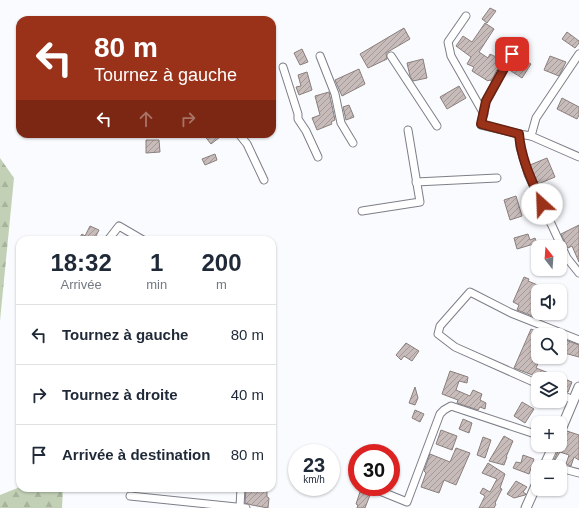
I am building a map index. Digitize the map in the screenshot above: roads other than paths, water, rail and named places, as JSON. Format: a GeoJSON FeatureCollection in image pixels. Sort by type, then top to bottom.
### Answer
{"type":"FeatureCollection","features":[{"type":"Feature","properties":{"kind":"street"},"geometry":{"type":"LineString","coordinates":[[466,16],[448,42],[451,56],[484,114]]}},
{"type":"Feature","properties":{"kind":"street"},"geometry":{"type":"LineString","coordinates":[[512,54],[486,101],[481,124],[531,136],[579,157]]}},
{"type":"Feature","properties":{"kind":"street"},"geometry":{"type":"LineString","coordinates":[[531,136],[536,118],[579,54]]}},
{"type":"Feature","properties":{"kind":"street"},"geometry":{"type":"LineString","coordinates":[[320,56],[335,94],[341,122],[353,143]]}},
{"type":"Feature","properties":{"kind":"street"},"geometry":{"type":"LineString","coordinates":[[391,56],[436,126]]}},
{"type":"Feature","properties":{"kind":"street"},"geometry":{"type":"LineString","coordinates":[[283,66],[298,114],[298,119],[306,131],[318,157]]}},
{"type":"Feature","properties":{"kind":"street"},"geometry":{"type":"LineString","coordinates":[[362,211],[420,202],[408,130]]}},
{"type":"Feature","properties":{"kind":"street"},"geometry":{"type":"LineString","coordinates":[[519,134],[520,147],[528,174],[567,258],[579,273]]}},
{"type":"Feature","properties":{"kind":"street"},"geometry":{"type":"LineString","coordinates":[[242,138],[247,144],[264,180]]}},
{"type":"Feature","properties":{"kind":"street"},"geometry":{"type":"LineString","coordinates":[[416,182],[497,178]]}},
{"type":"Feature","properties":{"kind":"street"},"geometry":{"type":"LineString","coordinates":[[111,236],[119,226],[136,236]]}},
{"type":"Feature","properties":{"kind":"street"},"geometry":{"type":"LineString","coordinates":[[531,381],[455,347],[438,334],[440,326],[470,292],[511,313],[579,340]]}},
{"type":"Feature","properties":{"kind":"street"},"geometry":{"type":"LineString","coordinates":[[566,416],[579,387]]}},
{"type":"Feature","properties":{"kind":"street"},"geometry":{"type":"LineString","coordinates":[[567,397],[573,400]]}},
{"type":"Feature","properties":{"kind":"street"},"geometry":{"type":"LineString","coordinates":[[392,496],[407,502],[440,414],[451,406],[531,433]]}},
{"type":"Feature","properties":{"kind":"street"},"geometry":{"type":"LineString","coordinates":[[567,469],[579,473]]}},
{"type":"Feature","properties":{"kind":"street"},"geometry":{"type":"LineString","coordinates":[[130,496],[184,505],[243,508],[241,492]]}},
{"type":"Feature","properties":{"kind":"street"},"geometry":{"type":"LineString","coordinates":[[526,508],[531,496]]}}]}
